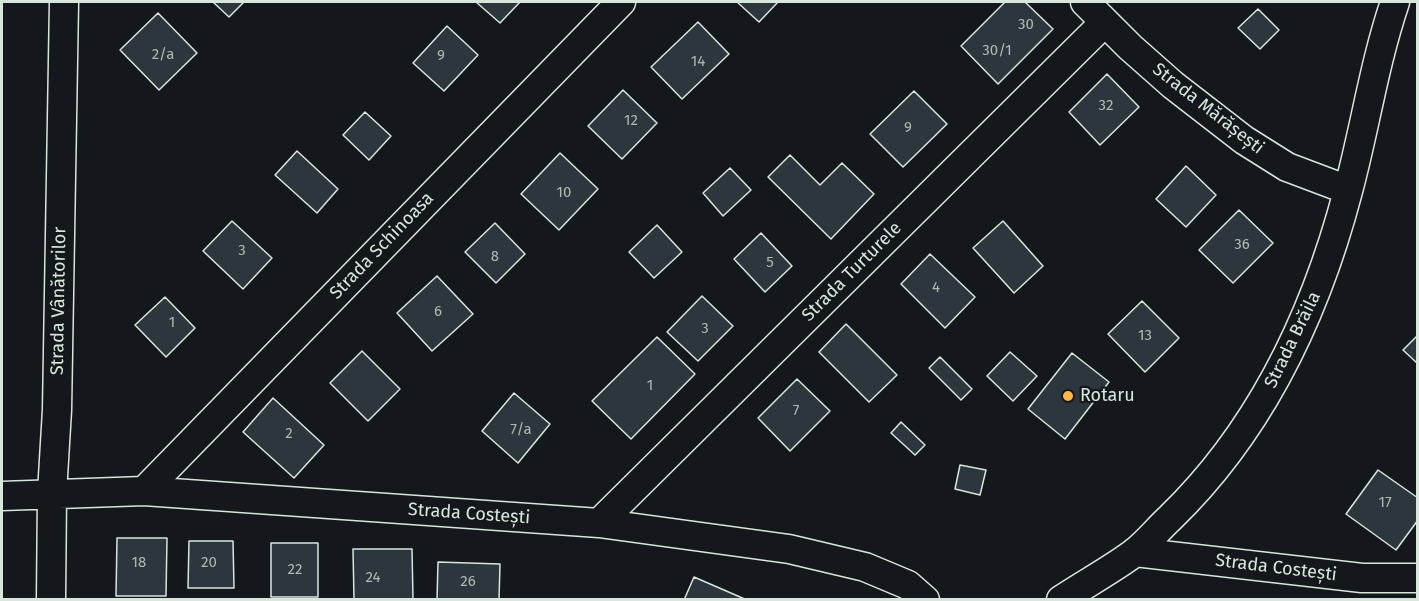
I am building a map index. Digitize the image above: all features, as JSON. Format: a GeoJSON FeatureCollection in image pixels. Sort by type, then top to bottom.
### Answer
{"type":"FeatureCollection","features":[{"type":"Feature","properties":{"kind":"street","name":"Strada Vânătorilor"},"geometry":{"type":"LineString","coordinates":[[51,600],[52,493],[57,410],[64,2]]}},
{"type":"Feature","properties":{"kind":"street","name":"Strada Schinoasa"},"geometry":{"type":"LineString","coordinates":[[144,491],[621,2]]}},
{"type":"Feature","properties":{"kind":"street","name":"Strada Mărășești"},"geometry":{"type":"LineString","coordinates":[[1085,2],[1173,85],[1244,140],[1287,167],[1348,190]]}},
{"type":"Feature","properties":{"kind":"street","name":"Strada Brăila"},"geometry":{"type":"LineString","coordinates":[[1061,600],[1135,552],[1186,502],[1241,438],[1273,384],[1324,274],[1348,190],[1379,49],[1395,2]]}},
{"type":"Feature","properties":{"kind":"street","name":"Strada Turturele"},"geometry":{"type":"LineString","coordinates":[[599,523],[1105,22]]}},
{"type":"Feature","properties":{"kind":"street","name":"Strada Costești"},"geometry":{"type":"LineString","coordinates":[[2,496],[144,491],[599,523],[811,554],[865,567],[908,585],[925,600]]}},
{"type":"Feature","properties":{"kind":"street","name":"Strada Costești"},"geometry":{"type":"LineString","coordinates":[[1135,552],[1362,578],[1418,578]]}},
{"type":"Feature","properties":{"kind":"building"},"geometry":{"type":"Polygon","coordinates":[[[213,2],[244,2],[229,17],[213,2]]]}},
{"type":"Feature","properties":{"kind":"building"},"geometry":{"type":"Polygon","coordinates":[[[476,2],[520,2],[500,23],[476,2]]]}},
{"type":"Feature","properties":{"kind":"building"},"geometry":{"type":"Polygon","coordinates":[[[737,2],[778,2],[759,22],[737,2]]]}},
{"type":"Feature","properties":{"kind":"building"},"geometry":{"type":"Polygon","coordinates":[[[1005,2],[1025,2],[1053,29],[998,84],[961,46],[1005,2]]]}},
{"type":"Feature","properties":{"kind":"building"},"geometry":{"type":"Polygon","coordinates":[[[1258,9],[1279,30],[1260,49],[1238,28],[1258,9]]]}},
{"type":"Feature","properties":{"kind":"building"},"geometry":{"type":"Polygon","coordinates":[[[158,13],[197,53],[159,90],[120,50],[158,13]]]}},
{"type":"Feature","properties":{"kind":"building"},"geometry":{"type":"Polygon","coordinates":[[[698,22],[729,54],[682,99],[651,67],[698,22]]]}},
{"type":"Feature","properties":{"kind":"building"},"geometry":{"type":"Polygon","coordinates":[[[447,26],[478,55],[444,91],[413,63],[447,26]]]}},
{"type":"Feature","properties":{"kind":"building"},"geometry":{"type":"Polygon","coordinates":[[[1107,74],[1139,107],[1100,145],[1069,112],[1107,74]]]}},
{"type":"Feature","properties":{"kind":"building"},"geometry":{"type":"Polygon","coordinates":[[[623,90],[657,123],[622,159],[588,126],[623,90]]]}},
{"type":"Feature","properties":{"kind":"building"},"geometry":{"type":"Polygon","coordinates":[[[914,91],[947,124],[903,167],[870,134],[914,91]]]}},
{"type":"Feature","properties":{"kind":"building"},"geometry":{"type":"Polygon","coordinates":[[[365,112],[391,136],[369,160],[343,135],[365,112]]]}},
{"type":"Feature","properties":{"kind":"building"},"geometry":{"type":"Polygon","coordinates":[[[297,151],[338,189],[317,213],[275,175],[297,151]]]}},
{"type":"Feature","properties":{"kind":"building"},"geometry":{"type":"Polygon","coordinates":[[[560,153],[598,189],[559,230],[521,194],[560,153]]]}},
{"type":"Feature","properties":{"kind":"building"},"geometry":{"type":"Polygon","coordinates":[[[790,155],[820,185],[842,163],[874,194],[831,239],[768,177],[790,155]]]}},
{"type":"Feature","properties":{"kind":"building"},"geometry":{"type":"Polygon","coordinates":[[[1186,166],[1216,195],[1186,227],[1156,199],[1186,166]]]}},
{"type":"Feature","properties":{"kind":"building"},"geometry":{"type":"Polygon","coordinates":[[[730,168],[751,190],[723,216],[703,193],[730,168]]]}},
{"type":"Feature","properties":{"kind":"building"},"geometry":{"type":"Polygon","coordinates":[[[1239,210],[1273,243],[1233,283],[1199,250],[1239,210]]]}},
{"type":"Feature","properties":{"kind":"building"},"geometry":{"type":"Polygon","coordinates":[[[232,221],[272,258],[243,289],[203,251],[232,221]]]}},
{"type":"Feature","properties":{"kind":"building"},"geometry":{"type":"Polygon","coordinates":[[[1003,221],[1043,266],[1014,293],[973,248],[1003,221]]]}},
{"type":"Feature","properties":{"kind":"building"},"geometry":{"type":"Polygon","coordinates":[[[495,223],[525,254],[496,283],[465,252],[495,223]]]}},
{"type":"Feature","properties":{"kind":"building"},"geometry":{"type":"Polygon","coordinates":[[[657,225],[682,252],[654,278],[629,252],[657,225]]]}},
{"type":"Feature","properties":{"kind":"building"},"geometry":{"type":"Polygon","coordinates":[[[761,233],[792,266],[765,292],[734,259],[761,233]]]}},
{"type":"Feature","properties":{"kind":"building"},"geometry":{"type":"Polygon","coordinates":[[[930,254],[975,297],[945,328],[901,284],[930,254]]]}},
{"type":"Feature","properties":{"kind":"building"},"geometry":{"type":"Polygon","coordinates":[[[437,276],[473,314],[432,351],[397,313],[437,276]]]}},
{"type":"Feature","properties":{"kind":"building"},"geometry":{"type":"Polygon","coordinates":[[[702,296],[733,326],[698,361],[667,332],[702,296]]]}},
{"type":"Feature","properties":{"kind":"building"},"geometry":{"type":"Polygon","coordinates":[[[165,297],[195,328],[166,357],[135,325],[165,297]]]}},
{"type":"Feature","properties":{"kind":"building"},"geometry":{"type":"Polygon","coordinates":[[[1142,301],[1179,338],[1145,372],[1108,334],[1142,301]]]}},
{"type":"Feature","properties":{"kind":"building"},"geometry":{"type":"Polygon","coordinates":[[[846,324],[897,375],[869,402],[819,352],[846,324]]]}},
{"type":"Feature","properties":{"kind":"building"},"geometry":{"type":"Polygon","coordinates":[[[1418,335],[1418,364],[1403,350],[1418,335]]]}},
{"type":"Feature","properties":{"kind":"building"},"geometry":{"type":"Polygon","coordinates":[[[657,337],[695,374],[631,439],[592,401],[657,337]]]}},
{"type":"Feature","properties":{"kind":"building"},"geometry":{"type":"Polygon","coordinates":[[[362,351],[400,389],[368,421],[330,383],[362,351]]]}},
{"type":"Feature","properties":{"kind":"building"},"geometry":{"type":"Polygon","coordinates":[[[1010,352],[1037,376],[1013,401],[987,376],[1010,352]]]}},
{"type":"Feature","properties":{"kind":"building","name":"Rotaru"},"geometry":{"type":"Polygon","coordinates":[[[1072,353],[1109,382],[1065,439],[1028,409],[1072,353]]]}},
{"type":"Feature","properties":{"kind":"building"},"geometry":{"type":"Polygon","coordinates":[[[940,357],[972,389],[961,400],[929,368],[940,357]]]}},
{"type":"Feature","properties":{"kind":"building"},"geometry":{"type":"Polygon","coordinates":[[[797,379],[830,411],[790,451],[758,418],[797,379]]]}},
{"type":"Feature","properties":{"kind":"building"},"geometry":{"type":"Polygon","coordinates":[[[514,393],[550,424],[518,463],[482,431],[514,393]]]}},
{"type":"Feature","properties":{"kind":"building"},"geometry":{"type":"Polygon","coordinates":[[[273,398],[324,445],[294,478],[243,432],[273,398]]]}},
{"type":"Feature","properties":{"kind":"building"},"geometry":{"type":"Polygon","coordinates":[[[901,422],[925,445],[915,455],[891,433],[901,422]]]}},
{"type":"Feature","properties":{"kind":"building"},"geometry":{"type":"Polygon","coordinates":[[[960,465],[986,470],[980,495],[955,489],[960,465]]]}},
{"type":"Feature","properties":{"kind":"building"},"geometry":{"type":"Polygon","coordinates":[[[1378,470],[1418,498],[1418,520],[1396,550],[1346,514],[1378,470]]]}},
{"type":"Feature","properties":{"kind":"building"},"geometry":{"type":"Polygon","coordinates":[[[117,538],[167,538],[166,596],[116,596],[117,538]]]}},
{"type":"Feature","properties":{"kind":"building"},"geometry":{"type":"Polygon","coordinates":[[[189,541],[233,541],[234,588],[188,588],[189,541]]]}},
{"type":"Feature","properties":{"kind":"building"},"geometry":{"type":"Polygon","coordinates":[[[271,543],[318,543],[318,597],[271,597],[271,543]]]}},
{"type":"Feature","properties":{"kind":"building"},"geometry":{"type":"Polygon","coordinates":[[[353,549],[412,549],[413,600],[354,600],[353,549]]]}},
{"type":"Feature","properties":{"kind":"building"},"geometry":{"type":"Polygon","coordinates":[[[438,562],[500,564],[499,600],[437,600],[438,562]]]}},
{"type":"Feature","properties":{"kind":"building"},"geometry":{"type":"Polygon","coordinates":[[[694,577],[747,600],[684,600],[694,577]]]}},
{"type":"Feature","properties":{"kind":"place","name":"Rotaru"},"geometry":{"type":"Point","coordinates":[1068,396]}}]}
